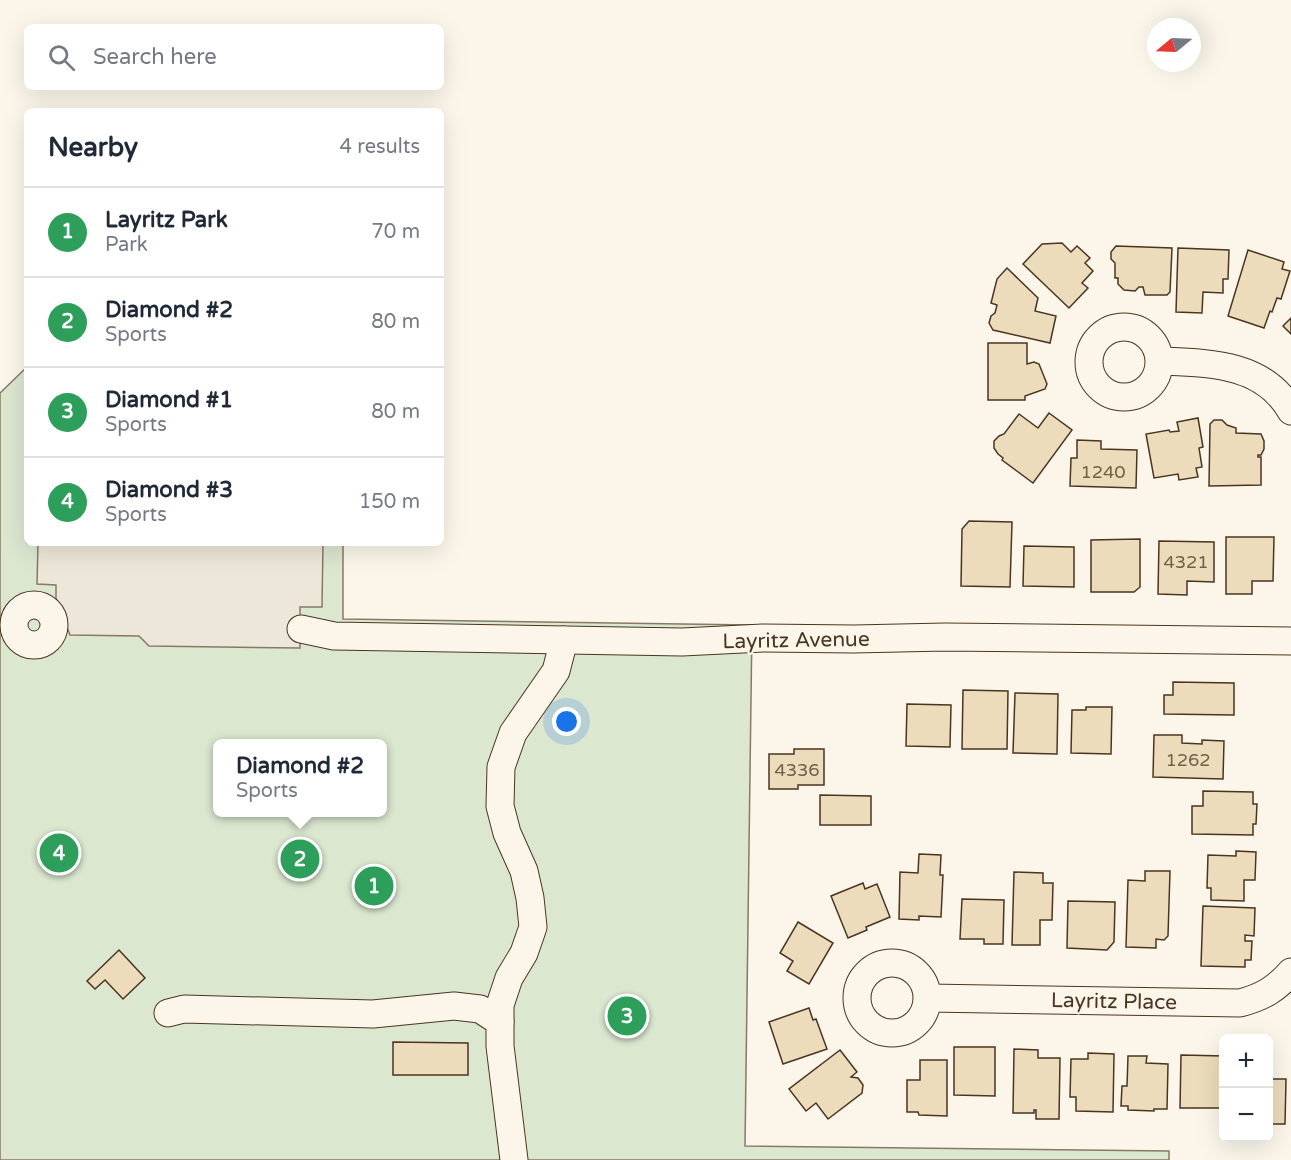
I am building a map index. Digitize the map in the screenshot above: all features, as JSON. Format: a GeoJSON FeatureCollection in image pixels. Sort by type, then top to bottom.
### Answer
{"type":"FeatureCollection","features":[{"type":"Feature","properties":{"kind":"street"},"geometry":{"type":"LineString","coordinates":[[1161,362],[1199,362],[1233,367],[1265,382],[1286,401],[1291,411]]}},
{"type":"Feature","properties":{"kind":"street","name":"Layritz Avenue"},"geometry":{"type":"LineString","coordinates":[[301,629],[334,636],[682,642],[763,638],[945,637],[1291,641]]}},
{"type":"Feature","properties":{"kind":"street"},"geometry":{"type":"LineString","coordinates":[[514,1160],[500,1046],[500,1005],[508,978],[524,953],[532,927],[530,898],[524,871],[507,833],[500,806],[501,766],[513,734],[556,671],[564,640]]}},
{"type":"Feature","properties":{"kind":"street","name":"Layritz Place"},"geometry":{"type":"LineString","coordinates":[[927,998],[1240,1003],[1260,997],[1282,982],[1291,972]]}},
{"type":"Feature","properties":{"kind":"street"},"geometry":{"type":"LineString","coordinates":[[168,1013],[184,1009],[373,1014],[454,1006],[480,1009],[500,1022]]}},
{"type":"Feature","properties":{"kind":"green space"},"geometry":{"type":"Polygon","coordinates":[[[24,370],[24,546],[343,546],[343,619],[752,625],[745,1146],[1169,1151],[1169,1160],[0,1160],[0,393],[24,370]]]}},
{"type":"Feature","properties":{"kind":"shaded area"},"geometry":{"type":"Polygon","coordinates":[[[38,546],[323,546],[322,607],[300,607],[300,648],[149,646],[139,636],[70,635],[56,598],[56,585],[37,584],[38,546]]]}},
{"type":"Feature","properties":{"kind":"building"},"geometry":{"type":"Polygon","coordinates":[[[1062,243],[1071,252],[1077,246],[1090,258],[1085,263],[1093,271],[1082,283],[1088,288],[1069,308],[1023,264],[1042,244],[1062,243]]]}},
{"type":"Feature","properties":{"kind":"building"},"geometry":{"type":"Polygon","coordinates":[[[1116,246],[1172,248],[1170,292],[1167,295],[1145,295],[1143,287],[1135,291],[1124,290],[1118,284],[1118,278],[1115,278],[1115,263],[1111,259],[1111,252],[1116,246]]]}},
{"type":"Feature","properties":{"kind":"building"},"geometry":{"type":"Polygon","coordinates":[[[1178,248],[1229,250],[1228,279],[1223,279],[1223,293],[1203,292],[1202,313],[1176,312],[1178,248]]]}},
{"type":"Feature","properties":{"kind":"building"},"geometry":{"type":"Polygon","coordinates":[[[1248,250],[1284,262],[1282,269],[1290,271],[1281,299],[1277,298],[1264,328],[1228,316],[1248,250]]]}},
{"type":"Feature","properties":{"kind":"building"},"geometry":{"type":"Polygon","coordinates":[[[1007,268],[1038,298],[1035,311],[1056,316],[1050,343],[993,330],[989,323],[997,305],[991,303],[997,279],[1007,268]]]}},
{"type":"Feature","properties":{"kind":"building"},"geometry":{"type":"Polygon","coordinates":[[[1291,318],[1291,334],[1283,326],[1291,318]]]}},
{"type":"Feature","properties":{"kind":"building"},"geometry":{"type":"Polygon","coordinates":[[[988,343],[1027,343],[1027,364],[1034,362],[1039,364],[1047,384],[1045,389],[1025,396],[1025,400],[988,400],[988,343]]]}},
{"type":"Feature","properties":{"kind":"building"},"geometry":{"type":"Polygon","coordinates":[[[1049,413],[1072,430],[1033,483],[1002,460],[1003,458],[994,448],[994,441],[1004,434],[1019,414],[1038,428],[1049,413]]]}},
{"type":"Feature","properties":{"kind":"building"},"geometry":{"type":"Polygon","coordinates":[[[1198,418],[1203,447],[1199,448],[1202,467],[1196,468],[1198,477],[1179,480],[1178,474],[1154,478],[1146,434],[1169,430],[1170,432],[1179,431],[1177,422],[1198,418]]]}},
{"type":"Feature","properties":{"kind":"building"},"geometry":{"type":"Polygon","coordinates":[[[1214,420],[1222,420],[1227,425],[1236,428],[1236,433],[1261,434],[1264,449],[1258,457],[1261,457],[1261,485],[1209,486],[1210,424],[1214,420]]]}},
{"type":"Feature","properties":{"kind":"building"},"geometry":{"type":"Polygon","coordinates":[[[1077,440],[1101,441],[1101,449],[1137,450],[1136,488],[1070,486],[1071,458],[1077,458],[1077,440]]]}},
{"type":"Feature","properties":{"kind":"building"},"geometry":{"type":"Polygon","coordinates":[[[969,521],[1012,522],[1010,587],[961,586],[962,529],[969,521]]]}},
{"type":"Feature","properties":{"kind":"building"},"geometry":{"type":"Polygon","coordinates":[[[1226,537],[1274,537],[1273,581],[1252,581],[1252,594],[1226,594],[1226,537]]]}},
{"type":"Feature","properties":{"kind":"building"},"geometry":{"type":"Polygon","coordinates":[[[1140,539],[1140,587],[1134,592],[1091,592],[1091,540],[1140,539]]]}},
{"type":"Feature","properties":{"kind":"building"},"geometry":{"type":"Polygon","coordinates":[[[1159,541],[1214,542],[1214,582],[1187,581],[1187,595],[1158,594],[1159,541]]]}},
{"type":"Feature","properties":{"kind":"building"},"geometry":{"type":"Polygon","coordinates":[[[1024,546],[1074,547],[1074,587],[1023,586],[1024,546]]]}},
{"type":"Feature","properties":{"kind":"building"},"geometry":{"type":"Polygon","coordinates":[[[1173,682],[1234,683],[1234,715],[1164,714],[1164,695],[1173,695],[1173,682]]]}},
{"type":"Feature","properties":{"kind":"building"},"geometry":{"type":"Polygon","coordinates":[[[963,690],[1008,691],[1007,749],[962,749],[963,690]]]}},
{"type":"Feature","properties":{"kind":"building"},"geometry":{"type":"Polygon","coordinates":[[[1015,693],[1058,694],[1057,754],[1013,753],[1015,693]]]}},
{"type":"Feature","properties":{"kind":"building"},"geometry":{"type":"Polygon","coordinates":[[[907,704],[951,705],[950,747],[906,746],[907,704]]]}},
{"type":"Feature","properties":{"kind":"building"},"geometry":{"type":"Polygon","coordinates":[[[1086,707],[1112,707],[1111,754],[1071,753],[1072,710],[1086,710],[1086,707]]]}},
{"type":"Feature","properties":{"kind":"building"},"geometry":{"type":"Polygon","coordinates":[[[1154,735],[1182,735],[1182,743],[1202,744],[1202,740],[1224,741],[1223,779],[1153,777],[1154,735]]]}},
{"type":"Feature","properties":{"kind":"building"},"geometry":{"type":"Polygon","coordinates":[[[794,749],[824,749],[824,785],[798,785],[798,789],[769,789],[769,754],[794,754],[794,749]]]}},
{"type":"Feature","properties":{"kind":"building"},"geometry":{"type":"Polygon","coordinates":[[[1203,791],[1253,792],[1253,804],[1257,804],[1253,835],[1192,834],[1192,806],[1203,806],[1203,791]]]}},
{"type":"Feature","properties":{"kind":"building"},"geometry":{"type":"Polygon","coordinates":[[[820,795],[871,796],[871,825],[820,825],[820,795]]]}},
{"type":"Feature","properties":{"kind":"building"},"geometry":{"type":"Polygon","coordinates":[[[1236,851],[1256,852],[1255,880],[1244,880],[1244,901],[1211,900],[1211,888],[1207,888],[1208,855],[1236,856],[1236,851]]]}},
{"type":"Feature","properties":{"kind":"building"},"geometry":{"type":"Polygon","coordinates":[[[919,854],[941,855],[940,875],[943,875],[941,917],[919,916],[919,920],[899,919],[900,872],[918,873],[919,854]]]}},
{"type":"Feature","properties":{"kind":"building"},"geometry":{"type":"Polygon","coordinates":[[[1145,871],[1170,871],[1168,936],[1164,940],[1156,939],[1156,948],[1126,947],[1128,880],[1145,881],[1145,871]]]}},
{"type":"Feature","properties":{"kind":"building"},"geometry":{"type":"Polygon","coordinates":[[[1014,872],[1043,873],[1043,883],[1053,883],[1052,920],[1040,920],[1040,945],[1012,945],[1014,872]]]}},
{"type":"Feature","properties":{"kind":"building"},"geometry":{"type":"Polygon","coordinates":[[[863,883],[865,889],[877,884],[890,917],[848,938],[831,896],[863,883]]]}},
{"type":"Feature","properties":{"kind":"building"},"geometry":{"type":"Polygon","coordinates":[[[962,899],[1004,900],[1003,944],[984,944],[984,939],[960,939],[962,899]]]}},
{"type":"Feature","properties":{"kind":"building"},"geometry":{"type":"Polygon","coordinates":[[[1068,901],[1115,902],[1114,942],[1107,950],[1067,948],[1068,901]]]}},
{"type":"Feature","properties":{"kind":"building"},"geometry":{"type":"Polygon","coordinates":[[[1203,906],[1255,908],[1254,936],[1245,935],[1245,941],[1252,941],[1251,960],[1245,960],[1245,967],[1201,966],[1203,906]]]}},
{"type":"Feature","properties":{"kind":"building"},"geometry":{"type":"Polygon","coordinates":[[[798,922],[833,943],[809,984],[787,971],[793,961],[780,953],[798,922]]]}},
{"type":"Feature","properties":{"kind":"building"},"geometry":{"type":"Polygon","coordinates":[[[119,950],[145,978],[123,999],[105,980],[95,989],[87,981],[119,950]]]}},
{"type":"Feature","properties":{"kind":"building"},"geometry":{"type":"Polygon","coordinates":[[[809,1008],[813,1020],[816,1019],[827,1049],[783,1064],[769,1022],[809,1008]]]}},
{"type":"Feature","properties":{"kind":"building"},"geometry":{"type":"Polygon","coordinates":[[[393,1042],[468,1043],[468,1075],[393,1075],[393,1042]]]}},
{"type":"Feature","properties":{"kind":"building"},"geometry":{"type":"Polygon","coordinates":[[[954,1047],[995,1047],[995,1096],[954,1095],[954,1047]]]}},
{"type":"Feature","properties":{"kind":"building"},"geometry":{"type":"Polygon","coordinates":[[[1014,1049],[1038,1050],[1038,1058],[1060,1058],[1059,1119],[1036,1119],[1036,1110],[1034,1113],[1013,1113],[1014,1049]]]}},
{"type":"Feature","properties":{"kind":"building"},"geometry":{"type":"Polygon","coordinates":[[[840,1050],[857,1072],[851,1077],[858,1078],[863,1085],[862,1093],[828,1119],[816,1103],[806,1111],[789,1089],[840,1050]]]}},
{"type":"Feature","properties":{"kind":"building"},"geometry":{"type":"Polygon","coordinates":[[[1088,1053],[1114,1054],[1113,1112],[1076,1111],[1076,1097],[1070,1097],[1071,1059],[1088,1059],[1088,1053]]]}},
{"type":"Feature","properties":{"kind":"building"},"geometry":{"type":"Polygon","coordinates":[[[1181,1055],[1219,1056],[1219,1108],[1180,1108],[1181,1055]]]}},
{"type":"Feature","properties":{"kind":"building"},"geometry":{"type":"Polygon","coordinates":[[[1128,1056],[1147,1056],[1146,1063],[1168,1064],[1167,1109],[1128,1110],[1128,1106],[1121,1106],[1122,1086],[1127,1086],[1128,1056]]]}},
{"type":"Feature","properties":{"kind":"building"},"geometry":{"type":"Polygon","coordinates":[[[920,1060],[947,1060],[947,1116],[907,1112],[907,1080],[920,1080],[920,1060]]]}},
{"type":"Feature","properties":{"kind":"building"},"geometry":{"type":"Polygon","coordinates":[[[1273,1079],[1286,1079],[1285,1124],[1273,1124],[1273,1079]]]}},
{"type":"Feature","properties":{"kind":"place","name":"Diamond #3"},"geometry":{"type":"Point","coordinates":[59,853]}},
{"type":"Feature","properties":{"kind":"place","name":"Diamond #2"},"geometry":{"type":"Point","coordinates":[300,859]}},
{"type":"Feature","properties":{"kind":"place","name":"Layritz Park"},"geometry":{"type":"Point","coordinates":[374,886]}},
{"type":"Feature","properties":{"kind":"place","name":"Diamond #1"},"geometry":{"type":"Point","coordinates":[627,1016]}}]}
